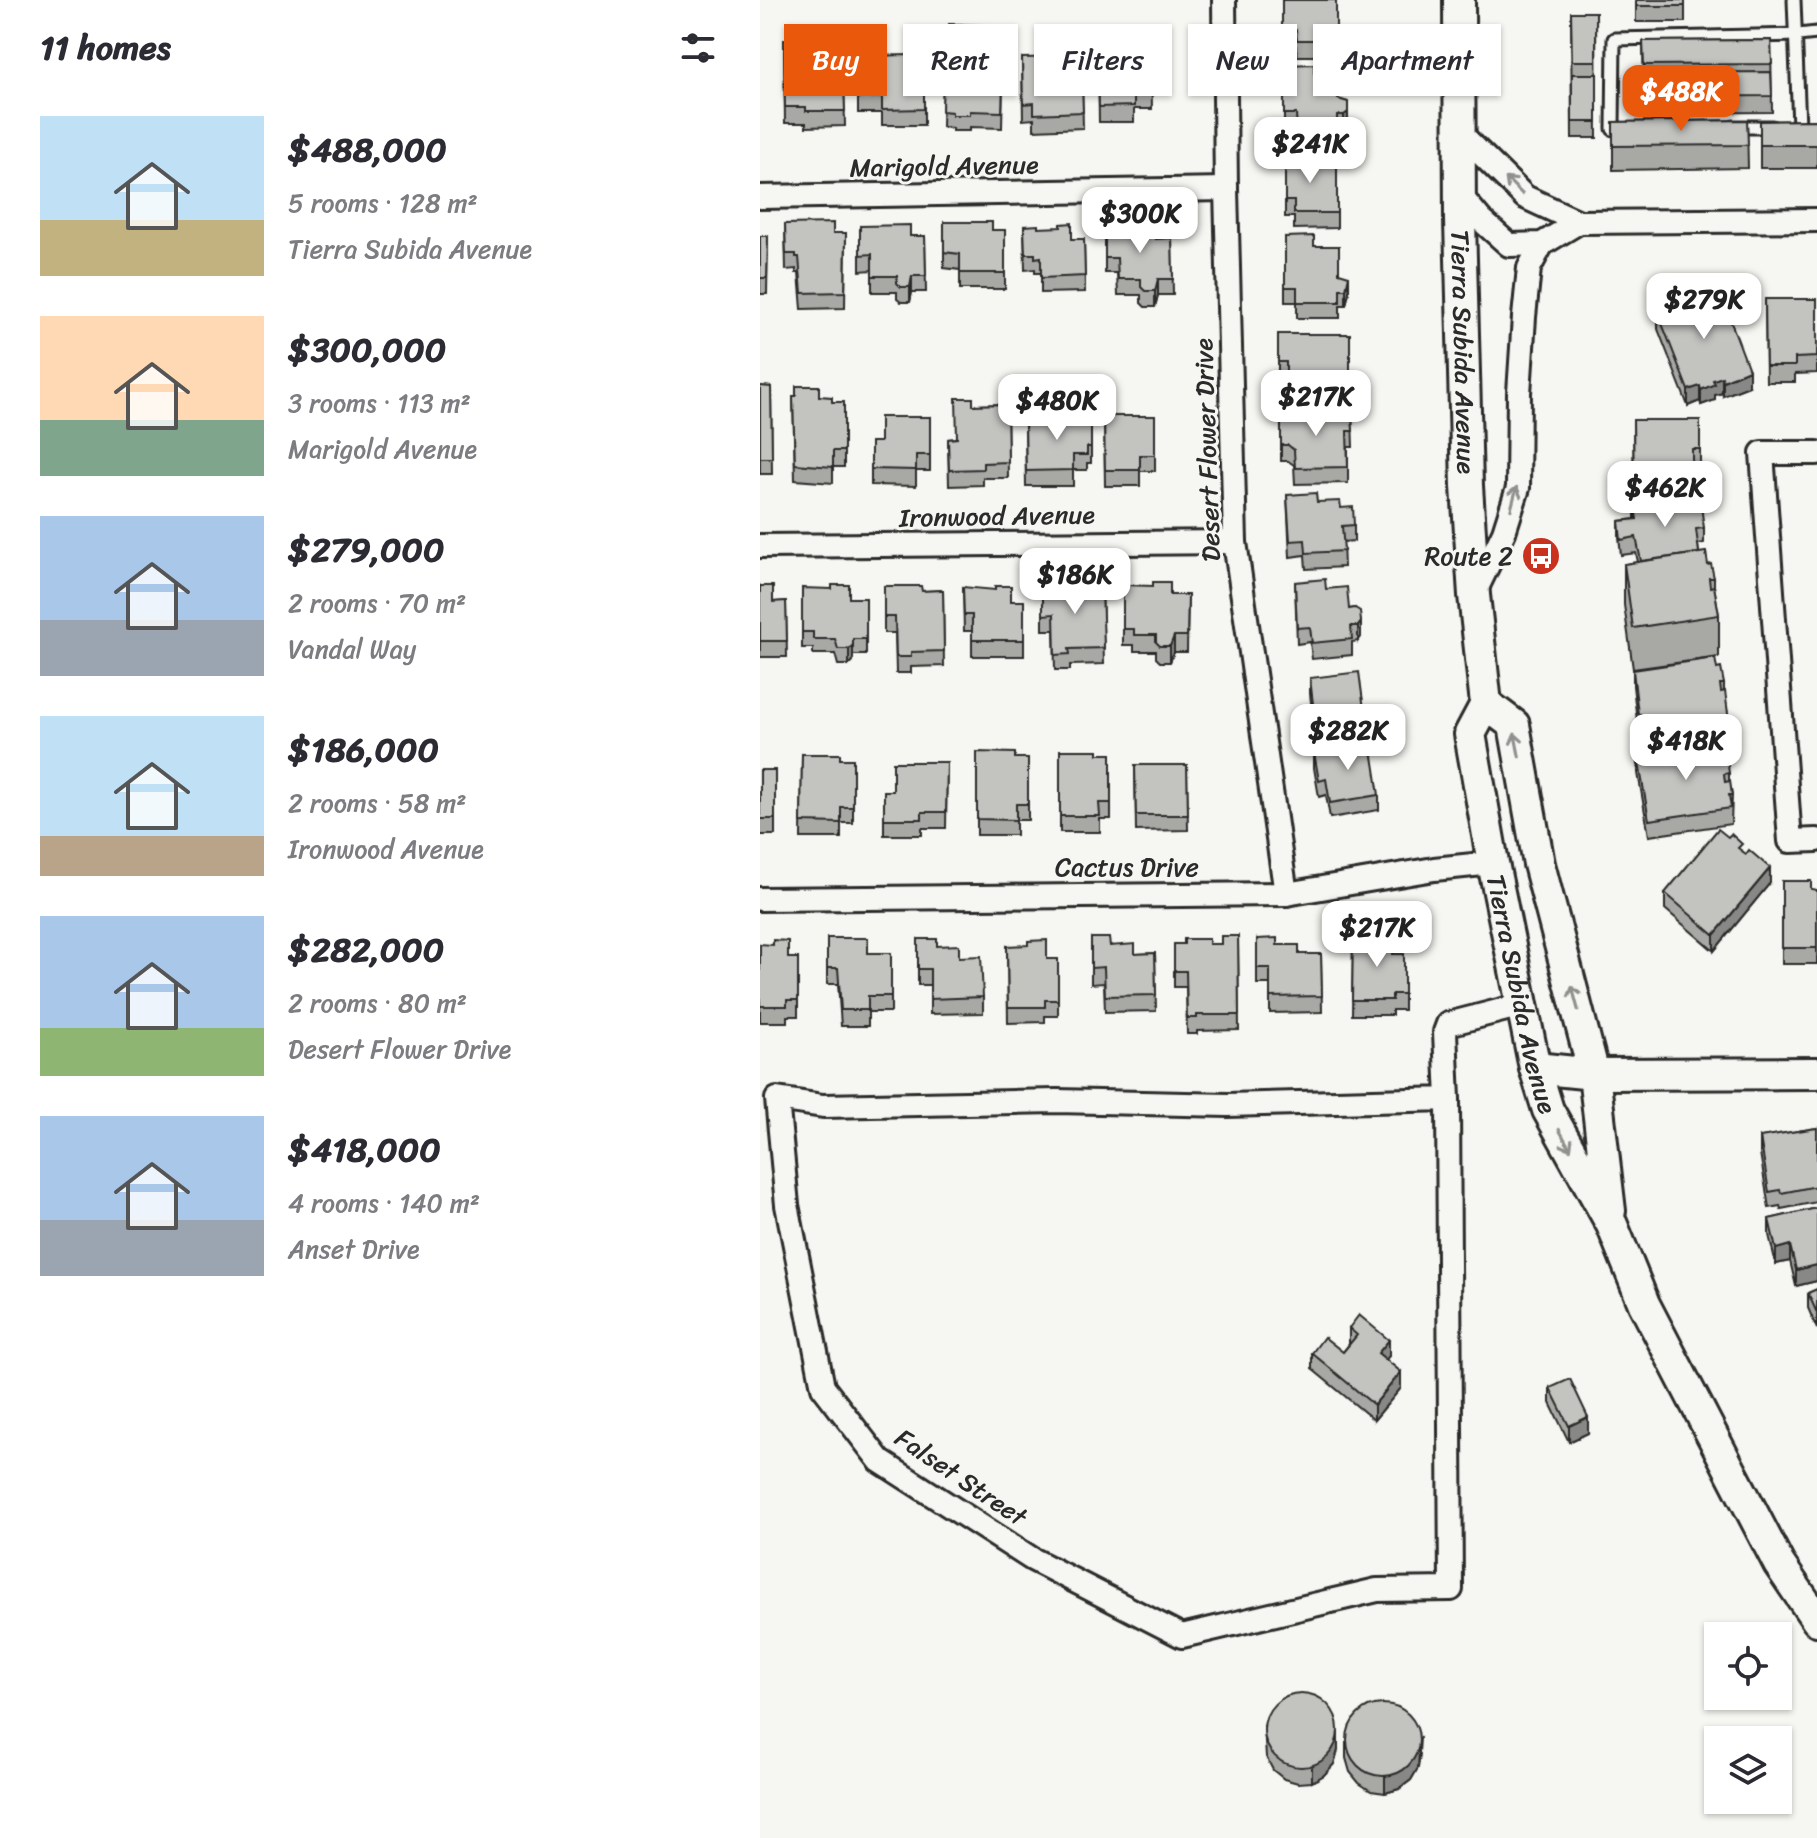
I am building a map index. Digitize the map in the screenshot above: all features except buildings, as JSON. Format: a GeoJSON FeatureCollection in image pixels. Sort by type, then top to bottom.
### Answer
{"type":"FeatureCollection","features":[{"type":"Feature","properties":{"kind":"main road","name":"Tierra Subida Avenue"},"geometry":{"type":"LineString","coordinates":[[1459,0],[1467,486],[1474,595],[1486,704],[1470,734],[1535,1068],[1548,1110],[1612,1225],[1644,1304],[1779,1564],[1817,1620]]}},
{"type":"Feature","properties":{"kind":"main road","name":"Tierra Subida Avenue"},"geometry":{"type":"LineString","coordinates":[[1486,704],[1514,725],[1539,864],[1594,1074],[1612,1225]]}},
{"type":"Feature","properties":{"kind":"main road"},"geometry":{"type":"LineString","coordinates":[[1535,1068],[1594,1074],[1817,1073]]}},
{"type":"Feature","properties":{"kind":"street","name":"Desert Flower Drive"},"geometry":{"type":"LineString","coordinates":[[1224,0],[1235,542],[1286,894]]}},
{"type":"Feature","properties":{"kind":"street"},"geometry":{"type":"LineString","coordinates":[[1460,133],[1525,197],[1579,222],[1817,220]]}},
{"type":"Feature","properties":{"kind":"street","name":"Marigold Avenue"},"geometry":{"type":"LineString","coordinates":[[760,197],[1226,189]]}},
{"type":"Feature","properties":{"kind":"street"},"geometry":{"type":"LineString","coordinates":[[1460,195],[1481,220],[1509,245],[1542,244],[1579,222]]}},
{"type":"Feature","properties":{"kind":"street"},"geometry":{"type":"LineString","coordinates":[[1474,595],[1504,532],[1518,488],[1524,317],[1529,268],[1542,244]]}},
{"type":"Feature","properties":{"kind":"street"},"geometry":{"type":"LineString","coordinates":[[1817,453],[1762,453],[1790,841],[1817,840]]}},
{"type":"Feature","properties":{"kind":"street","name":"Ironwood Avenue"},"geometry":{"type":"LineString","coordinates":[[760,546],[1235,542]]}},
{"type":"Feature","properties":{"kind":"street","name":"Cactus Drive"},"geometry":{"type":"LineString","coordinates":[[760,899],[1286,894],[1434,869],[1493,863]]}},
{"type":"Feature","properties":{"kind":"street"},"geometry":{"type":"LineString","coordinates":[[1448,1099],[1445,1032],[1448,1024],[1522,1005]]}},
{"type":"Feature","properties":{"kind":"street","name":"Falset Street"},"geometry":{"type":"LineString","coordinates":[[769,1096],[823,1106],[1057,1101],[1228,1105],[1448,1099],[1451,1589],[1377,1590],[1182,1636],[1032,1559],[880,1461],[823,1387],[769,1096]]}},
{"type":"Feature","properties":{"kind":"lane"},"geometry":{"type":"LineString","coordinates":[[1722,128],[1799,127],[1798,35],[1794,0]]}},
{"type":"Feature","properties":{"kind":"lane"},"geometry":{"type":"LineString","coordinates":[[1629,128],[1613,129],[1614,39],[1817,33]]}},
{"type":"Feature","properties":{"kind":"place","name":"Route 2"},"geometry":{"type":"Point","coordinates":[1541,556]}}]}
